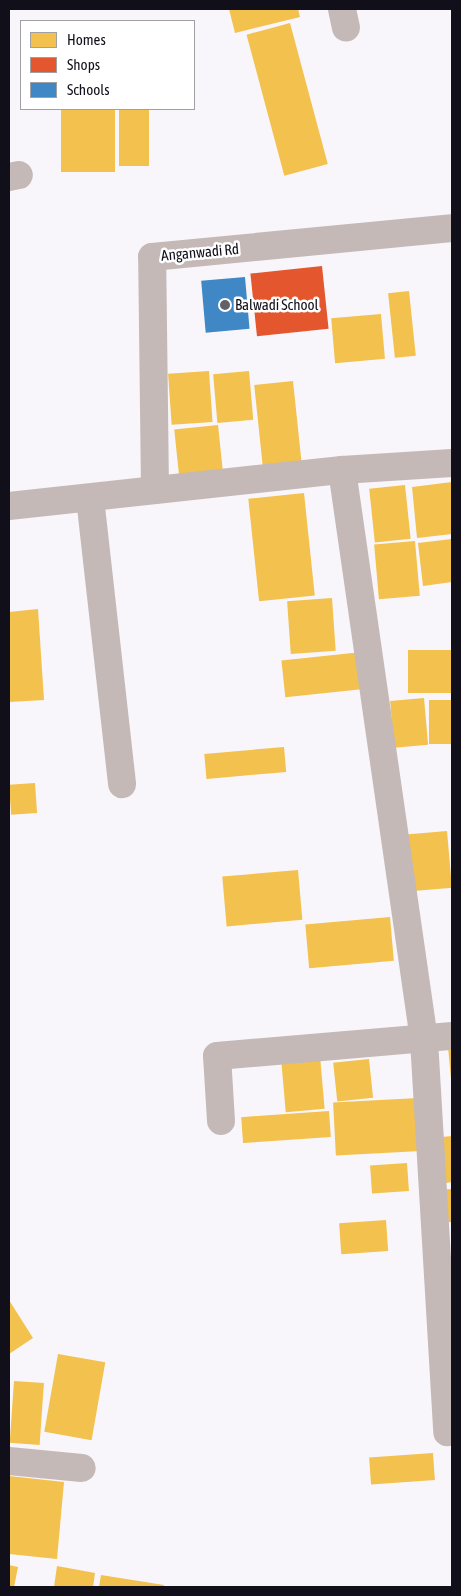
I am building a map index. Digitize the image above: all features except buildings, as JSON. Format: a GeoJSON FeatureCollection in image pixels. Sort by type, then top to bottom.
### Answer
{"type":"FeatureCollection","features":[{"type":"Feature","properties":{"kind":"street","name":"Anganwadi Rd"},"geometry":{"type":"LineString","coordinates":[[155,490],[152,256],[452,228]]}},
{"type":"Feature","properties":{"kind":"street"},"geometry":{"type":"LineString","coordinates":[[9,506],[342,470],[452,463]]}},
{"type":"Feature","properties":{"kind":"street"},"geometry":{"type":"LineString","coordinates":[[342,470],[424,1040],[447,1432]]}},
{"type":"Feature","properties":{"kind":"street"},"geometry":{"type":"LineString","coordinates":[[90,498],[122,784]]}},
{"type":"Feature","properties":{"kind":"street"},"geometry":{"type":"LineString","coordinates":[[220,1121],[217,1056],[424,1040],[452,1036]]}},
{"type":"Feature","properties":{"kind":"street"},"geometry":{"type":"LineString","coordinates":[[9,1461],[82,1468]]}},
{"type":"Feature","properties":{"kind":"place","name":"Balwadi School"},"geometry":{"type":"Point","coordinates":[225,305]}}]}
